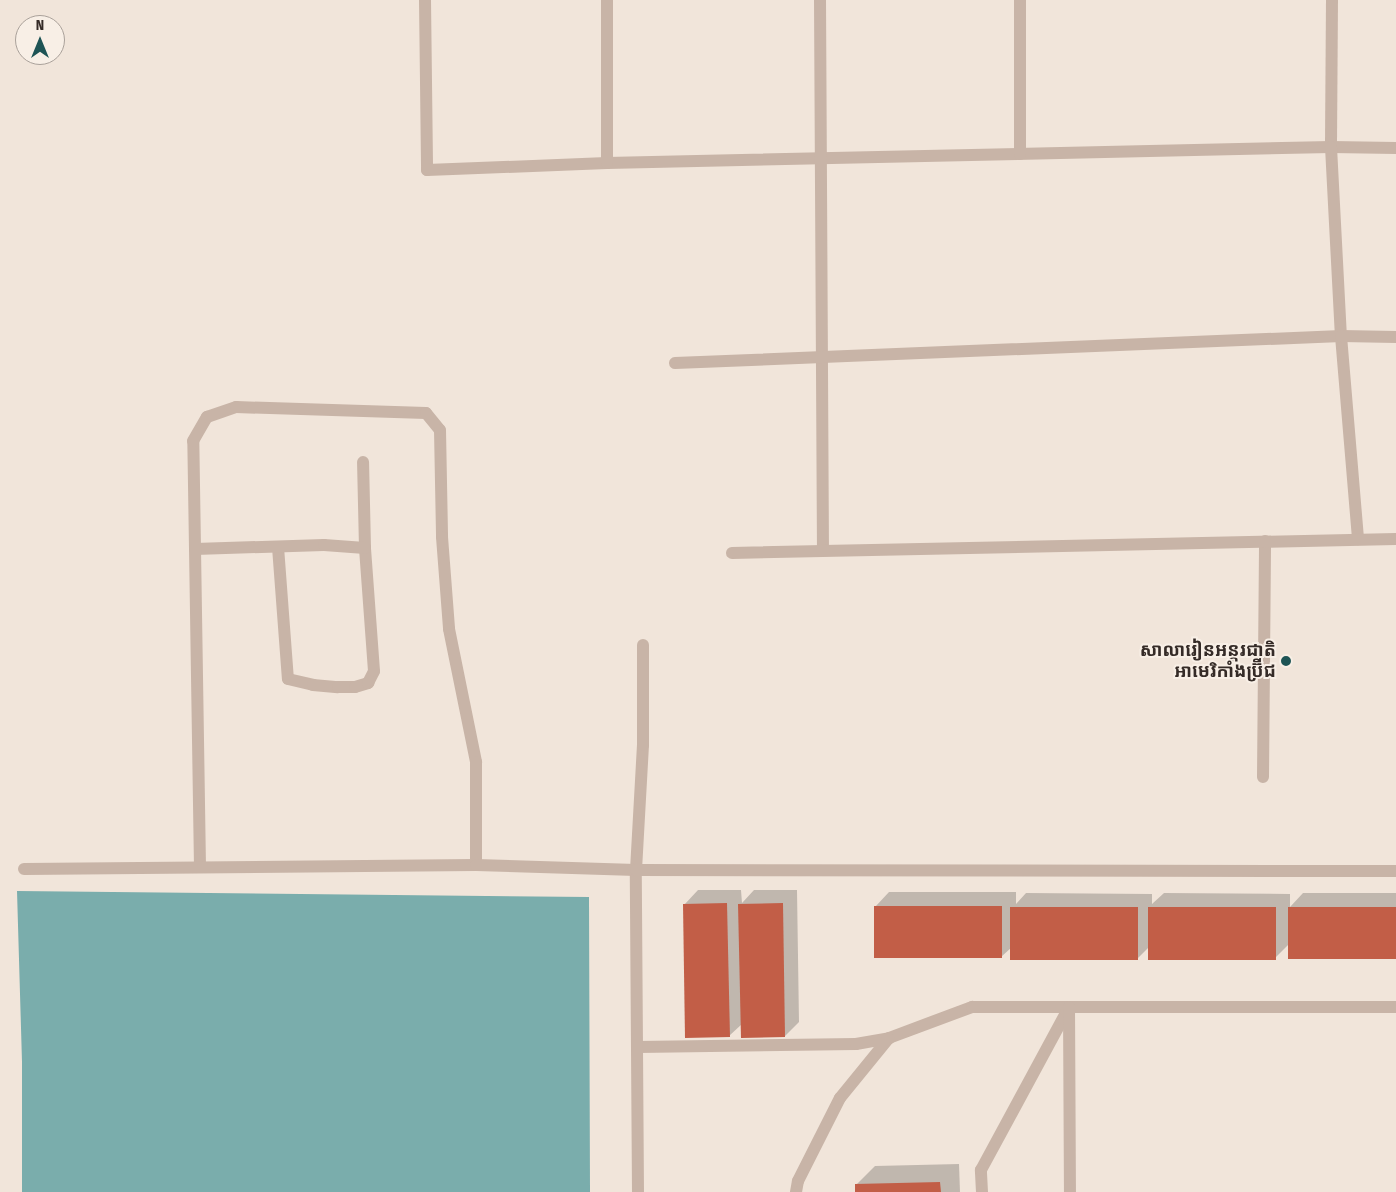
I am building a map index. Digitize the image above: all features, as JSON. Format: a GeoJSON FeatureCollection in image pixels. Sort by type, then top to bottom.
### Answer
{"type":"FeatureCollection","features":[{"type":"Feature","properties":{"kind":"street"},"geometry":{"type":"LineString","coordinates":[[425,0],[427,170],[607,163],[1331,147],[1396,148]]}},
{"type":"Feature","properties":{"kind":"street"},"geometry":{"type":"LineString","coordinates":[[607,0],[607,163]]}},
{"type":"Feature","properties":{"kind":"street"},"geometry":{"type":"LineString","coordinates":[[820,0],[823,550]]}},
{"type":"Feature","properties":{"kind":"street"},"geometry":{"type":"LineString","coordinates":[[1020,0],[1020,154]]}},
{"type":"Feature","properties":{"kind":"street"},"geometry":{"type":"LineString","coordinates":[[1332,0],[1331,147],[1341,336],[1358,539]]}},
{"type":"Feature","properties":{"kind":"street"},"geometry":{"type":"LineString","coordinates":[[675,363],[1341,336],[1396,337]]}},
{"type":"Feature","properties":{"kind":"street"},"geometry":{"type":"LineString","coordinates":[[200,867],[193,441],[207,417],[236,407],[426,413],[440,430],[442,537],[450,629],[476,762],[476,865]]}},
{"type":"Feature","properties":{"kind":"street"},"geometry":{"type":"LineString","coordinates":[[278,547],[288,679],[313,685],[355,687],[368,683],[374,672],[365,548],[363,462]]}},
{"type":"Feature","properties":{"kind":"street"},"geometry":{"type":"LineString","coordinates":[[732,552],[1396,539]]}},
{"type":"Feature","properties":{"kind":"street"},"geometry":{"type":"LineString","coordinates":[[1263,777],[1265,541]]}},
{"type":"Feature","properties":{"kind":"street"},"geometry":{"type":"LineString","coordinates":[[194,549],[324,545],[365,548]]}},
{"type":"Feature","properties":{"kind":"street"},"geometry":{"type":"LineString","coordinates":[[638,1192],[636,870],[643,745],[643,645]]}},
{"type":"Feature","properties":{"kind":"street"},"geometry":{"type":"LineString","coordinates":[[24,869],[476,865],[636,870],[1396,871]]}},
{"type":"Feature","properties":{"kind":"street"},"geometry":{"type":"LineString","coordinates":[[638,1048],[856,1044],[888,1038],[972,1007],[1396,1007]]}},
{"type":"Feature","properties":{"kind":"street"},"geometry":{"type":"LineString","coordinates":[[982,1192],[982,1170],[1069,1007]]}},
{"type":"Feature","properties":{"kind":"street"},"geometry":{"type":"LineString","coordinates":[[1069,1007],[1070,1192]]}},
{"type":"Feature","properties":{"kind":"street"},"geometry":{"type":"LineString","coordinates":[[796,1192],[798,1182],[840,1098],[888,1038]]}},
{"type":"Feature","properties":{"kind":"water"},"geometry":{"type":"Polygon","coordinates":[[[17,891],[589,897],[590,1192],[22,1192],[22,1062],[17,891]]]}},
{"type":"Feature","properties":{"kind":"building"},"geometry":{"type":"Polygon","coordinates":[[[727,903],[730,1037],[685,1038],[683,904],[727,903]]]}},
{"type":"Feature","properties":{"kind":"building"},"geometry":{"type":"Polygon","coordinates":[[[783,903],[785,1037],[741,1038],[738,904],[783,903]]]}},
{"type":"Feature","properties":{"kind":"building"},"geometry":{"type":"Polygon","coordinates":[[[874,906],[1002,906],[1002,958],[874,958],[874,906]]]}},
{"type":"Feature","properties":{"kind":"building"},"geometry":{"type":"Polygon","coordinates":[[[1010,907],[1138,907],[1138,960],[1010,960],[1010,907]]]}},
{"type":"Feature","properties":{"kind":"building"},"geometry":{"type":"Polygon","coordinates":[[[1148,907],[1276,907],[1276,960],[1148,960],[1148,907]]]}},
{"type":"Feature","properties":{"kind":"building"},"geometry":{"type":"Polygon","coordinates":[[[1288,907],[1396,907],[1396,959],[1288,959],[1288,907]]]}},
{"type":"Feature","properties":{"kind":"building"},"geometry":{"type":"Polygon","coordinates":[[[940,1182],[941,1192],[855,1192],[855,1184],[940,1182]]]}},
{"type":"Feature","properties":{"kind":"place","name":"សាលារៀនអន្តរជាតិ អាមេរិកាំងប្រ៊ីជ"},"geometry":{"type":"Point","coordinates":[1286,661]}}]}
